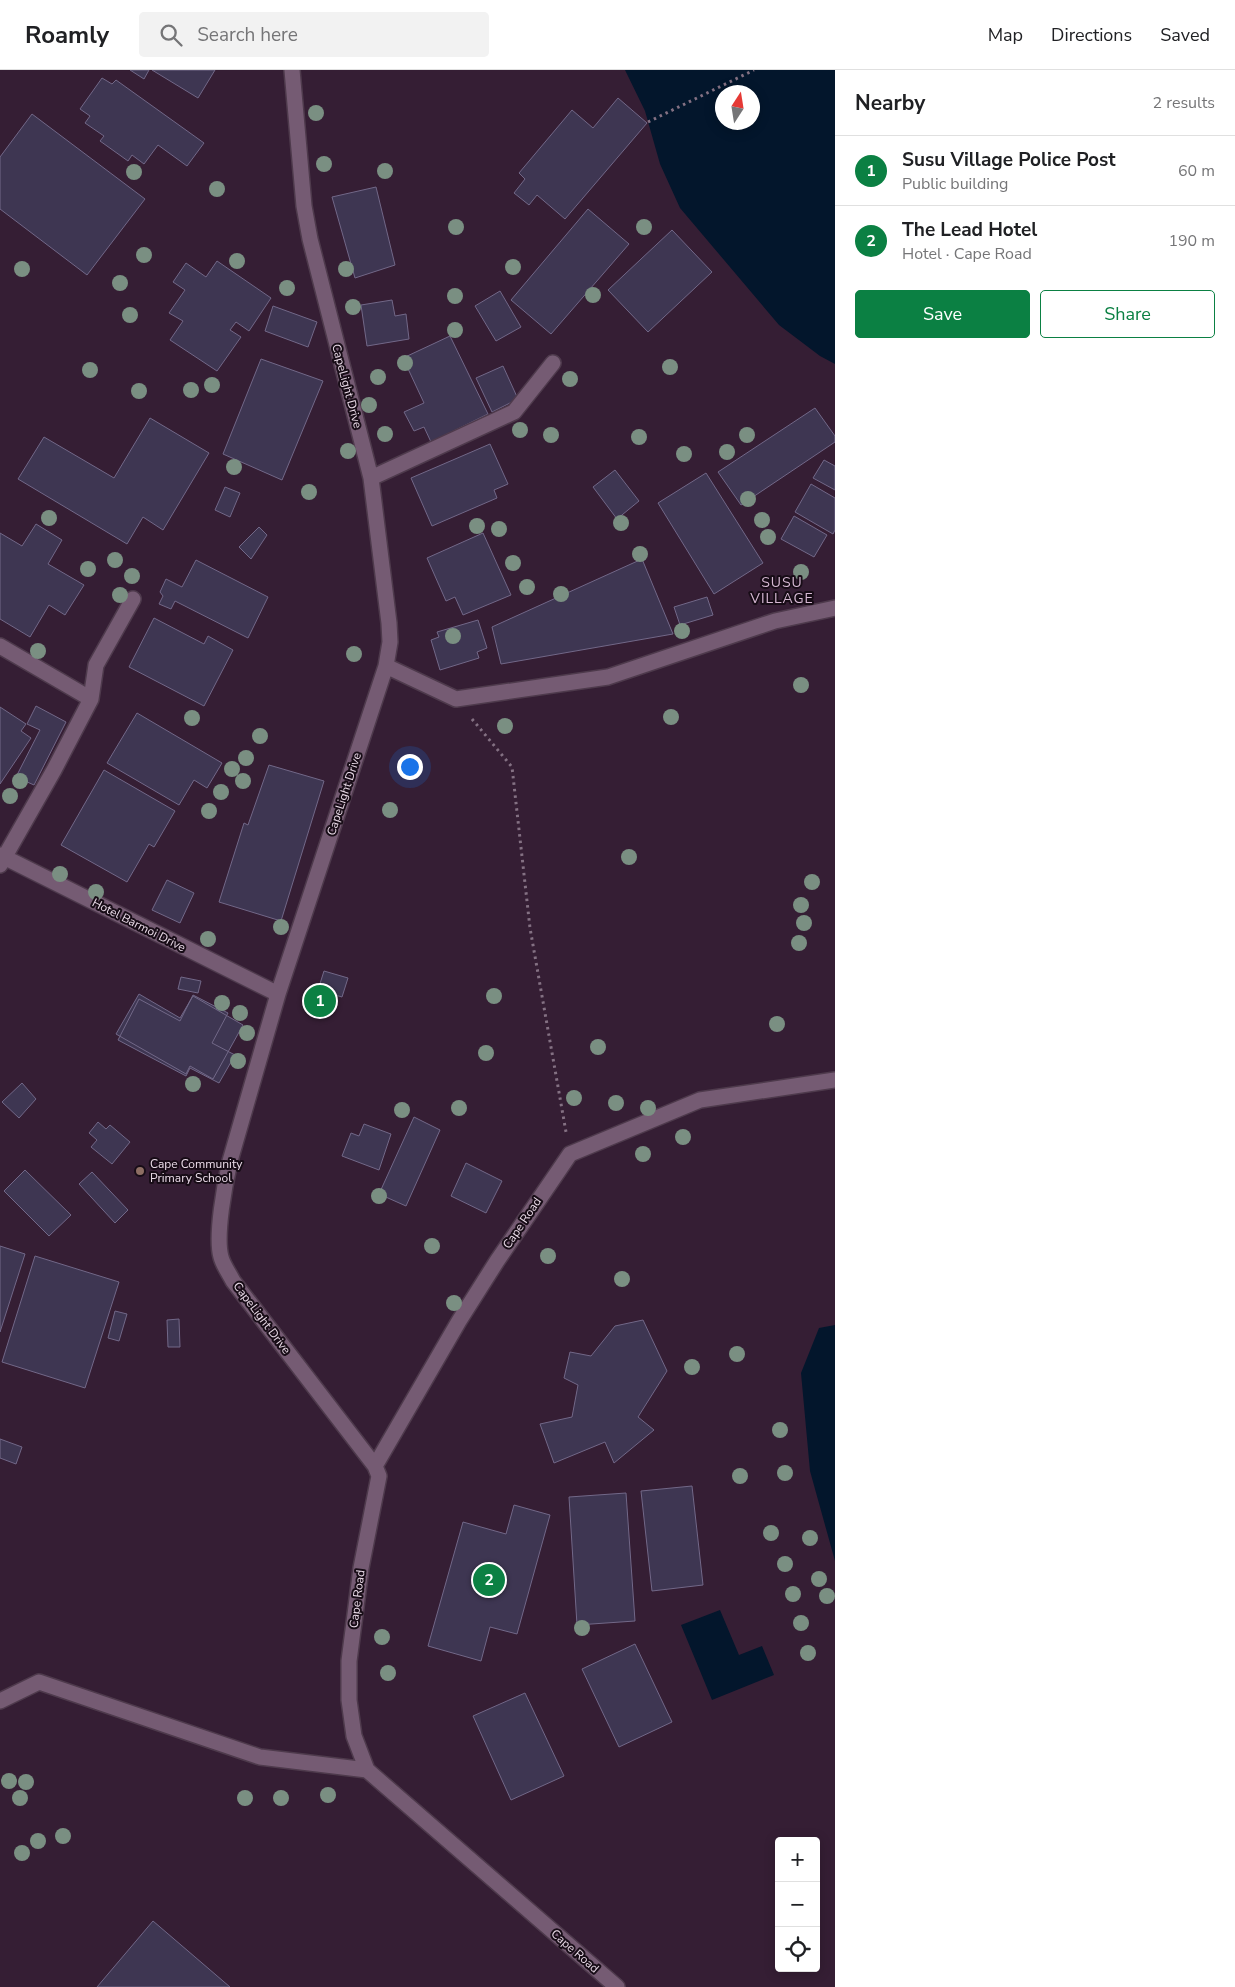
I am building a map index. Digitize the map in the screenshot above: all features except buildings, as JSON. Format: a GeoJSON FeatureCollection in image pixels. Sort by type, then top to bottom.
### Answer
{"type":"FeatureCollection","features":[{"type":"Feature","properties":{"kind":"street","name":"CapeLight Drive"},"geometry":{"type":"LineString","coordinates":[[292,70],[304,206],[310,240],[371,478],[390,642],[386,666],[278,994],[224,1185],[221,1214],[221,1256],[233,1281],[375,1466]]}},
{"type":"Feature","properties":{"kind":"street"},"geometry":{"type":"LineString","coordinates":[[371,478],[514,412],[553,362]]}},
{"type":"Feature","properties":{"kind":"street"},"geometry":{"type":"LineString","coordinates":[[2,859],[91,700],[96,665],[133,600]]}},
{"type":"Feature","properties":{"kind":"street"},"geometry":{"type":"LineString","coordinates":[[386,666],[456,699],[608,677],[775,620],[835,608]]}},
{"type":"Feature","properties":{"kind":"street"},"geometry":{"type":"LineString","coordinates":[[0,646],[91,700]]}},
{"type":"Feature","properties":{"kind":"street","name":"Hotel Barmoi Drive"},"geometry":{"type":"LineString","coordinates":[[2,859],[278,994]]}},
{"type":"Feature","properties":{"kind":"street"},"geometry":{"type":"LineString","coordinates":[[570,1154],[700,1100],[835,1080]]}},
{"type":"Feature","properties":{"kind":"street","name":"Cape Road"},"geometry":{"type":"LineString","coordinates":[[570,1154],[497,1260],[459,1321],[375,1466],[379,1480],[361,1568],[349,1662],[349,1700],[354,1736],[367,1770],[617,1987]]}},
{"type":"Feature","properties":{"kind":"street"},"geometry":{"type":"LineString","coordinates":[[0,1701],[39,1682],[260,1757],[367,1770]]}},
{"type":"Feature","properties":{"kind":"path"},"geometry":{"type":"LineString","coordinates":[[648,122],[754,70]]}},
{"type":"Feature","properties":{"kind":"path"},"geometry":{"type":"LineString","coordinates":[[456,699],[512,767],[530,928],[570,1154]]}},
{"type":"Feature","properties":{"kind":"water"},"geometry":{"type":"Polygon","coordinates":[[[625,70],[835,70],[835,364],[820,356],[779,325],[680,208],[660,164],[645,111],[625,70]]]}},
{"type":"Feature","properties":{"kind":"water"},"geometry":{"type":"Polygon","coordinates":[[[835,1325],[835,1561],[810,1471],[801,1373],[819,1328],[835,1325]]]}},
{"type":"Feature","properties":{"kind":"water"},"geometry":{"type":"Polygon","coordinates":[[[720,1610],[739,1655],[762,1646],[774,1675],[712,1700],[681,1625],[720,1610]]]}},
{"type":"Feature","properties":{"kind":"place","name":"Susu Village Police Post"},"geometry":{"type":"Point","coordinates":[320,1001]}},
{"type":"Feature","properties":{"kind":"place","name":"Cape Community Primary School"},"geometry":{"type":"Point","coordinates":[140,1171]}},
{"type":"Feature","properties":{"kind":"place","name":"The Lead Hotel"},"geometry":{"type":"Point","coordinates":[489,1580]}},
{"type":"Feature","properties":{"kind":"district","name":"SUSU VILLAGE"},"geometry":{"type":"Point","coordinates":[782,590]}}]}
